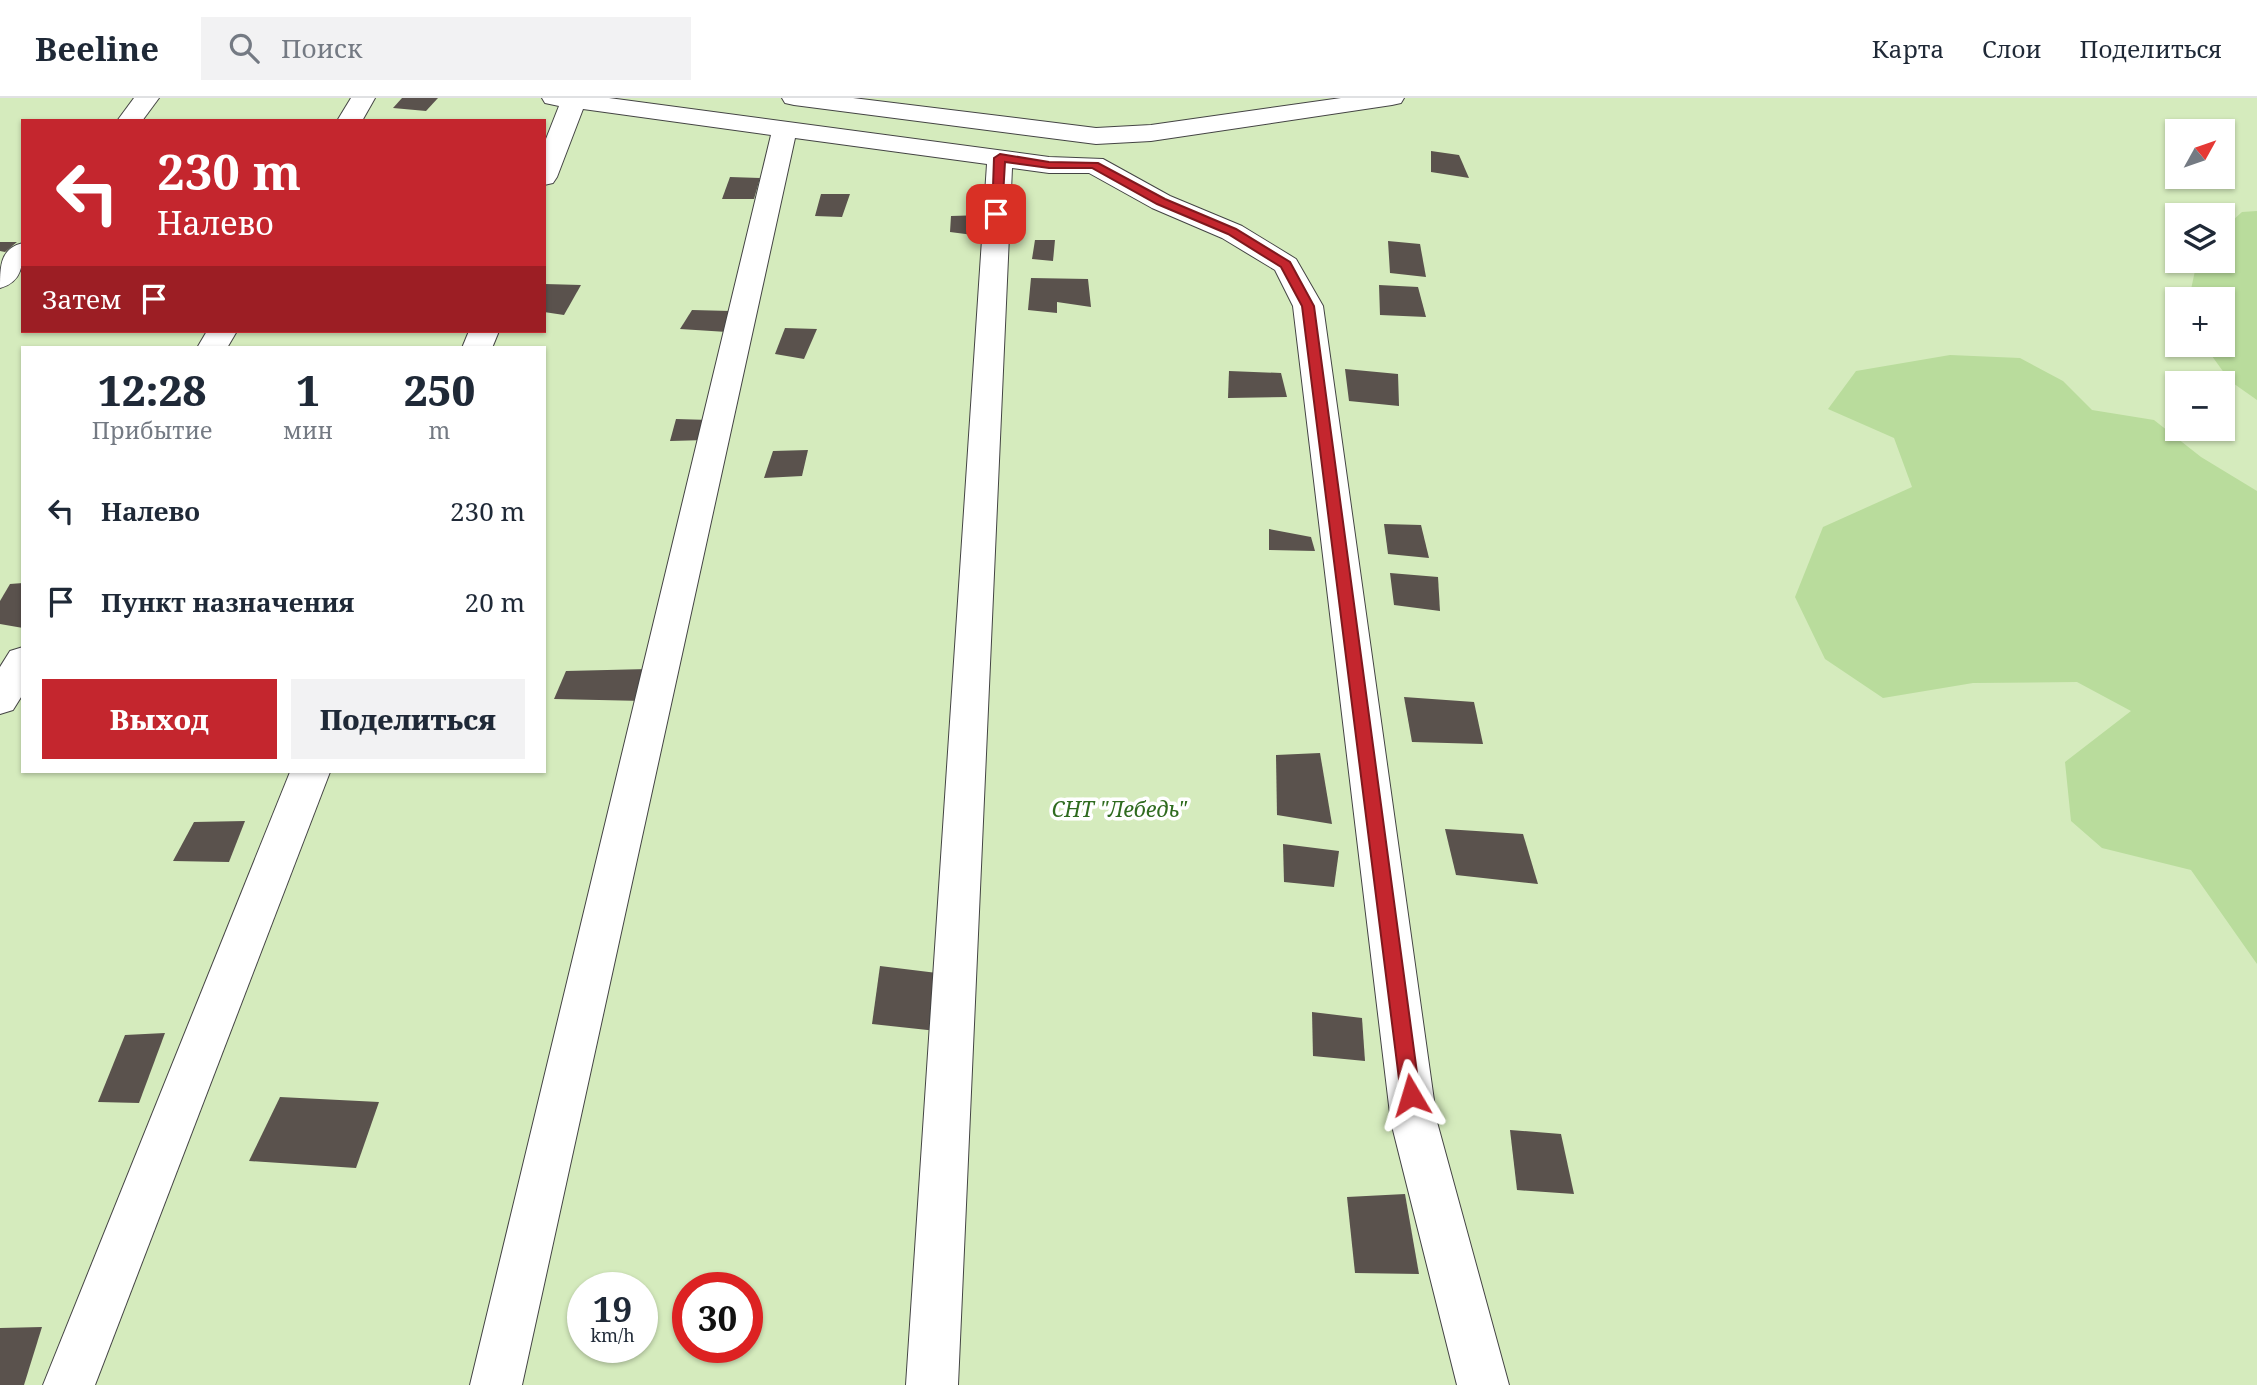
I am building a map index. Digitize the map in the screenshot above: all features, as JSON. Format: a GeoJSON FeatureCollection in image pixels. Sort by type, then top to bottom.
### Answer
{"type":"FeatureCollection","features":[{"type":"Feature","properties":{"kind":"street"},"geometry":{"type":"LineString","coordinates":[[131,119],[147,98]]}},
{"type":"Feature","properties":{"kind":"street"},"geometry":{"type":"LineString","coordinates":[[350,119],[363,98]]}},
{"type":"Feature","properties":{"kind":"street"},"geometry":{"type":"LineString","coordinates":[[790,113],[1000,158],[1049,165],[1151,132],[1392,98]]}},
{"type":"Feature","properties":{"kind":"street"},"geometry":{"type":"LineString","coordinates":[[546,169],[564,99],[790,113],[1095,150],[1161,202],[1232,232],[1286,265],[1308,306],[1414,1122],[1483,1385]]}},
{"type":"Feature","properties":{"kind":"street"},"geometry":{"type":"LineString","coordinates":[[496,1385],[790,113]]}},
{"type":"Feature","properties":{"kind":"street"},"geometry":{"type":"LineString","coordinates":[[932,1385],[1000,158]]}},
{"type":"Feature","properties":{"kind":"street"},"geometry":{"type":"LineString","coordinates":[[0,279],[21,253]]}},
{"type":"Feature","properties":{"kind":"street"},"geometry":{"type":"LineString","coordinates":[[0,699],[21,664]]}},
{"type":"Feature","properties":{"kind":"street"},"geometry":{"type":"LineString","coordinates":[[69,1385],[310,773]]}},
{"type":"Feature","properties":{"kind":"green space","name":"СНТ \"Лебедь\""},"geometry":{"type":"Polygon","coordinates":[[[0,98],[2257,98],[2257,1385],[0,1385],[0,98]]]}},
{"type":"Feature","properties":{"kind":"green space"},"geometry":{"type":"Polygon","coordinates":[[[2257,211],[2257,400],[2235,385],[2235,371],[2223,371],[2213,357],[2235,357],[2235,287],[2192,287],[2194,273],[2235,273],[2235,218],[2242,212],[2257,211]]]}},
{"type":"Feature","properties":{"kind":"green space"},"geometry":{"type":"Polygon","coordinates":[[[1950,355],[2020,358],[2063,381],[2092,410],[2154,420],[2165,429],[2165,441],[2181,441],[2201,457],[2257,491],[2257,964],[2191,870],[2102,848],[2071,821],[2065,762],[2131,711],[2077,682],[1973,683],[1883,698],[1825,659],[1795,597],[1823,527],[1912,487],[1894,438],[1828,409],[1856,371],[1950,355]]]}},
{"type":"Feature","properties":{"kind":"building"},"geometry":{"type":"Polygon","coordinates":[[[402,98],[438,98],[426,111],[393,108],[402,98]]]}},
{"type":"Feature","properties":{"kind":"building"},"geometry":{"type":"Polygon","coordinates":[[[1431,151],[1459,155],[1469,178],[1431,172],[1431,151]]]}},
{"type":"Feature","properties":{"kind":"building"},"geometry":{"type":"Polygon","coordinates":[[[730,177],[760,178],[754,199],[722,199],[730,177]]]}},
{"type":"Feature","properties":{"kind":"building"},"geometry":{"type":"Polygon","coordinates":[[[821,194],[850,194],[842,217],[815,216],[821,194]]]}},
{"type":"Feature","properties":{"kind":"building"},"geometry":{"type":"Polygon","coordinates":[[[984,215],[981,236],[950,232],[951,216],[984,215]]]}},
{"type":"Feature","properties":{"kind":"building"},"geometry":{"type":"Polygon","coordinates":[[[1035,240],[1055,240],[1053,261],[1032,259],[1035,240]]]}},
{"type":"Feature","properties":{"kind":"building"},"geometry":{"type":"Polygon","coordinates":[[[1388,241],[1420,244],[1426,277],[1390,273],[1388,241]]]}},
{"type":"Feature","properties":{"kind":"building"},"geometry":{"type":"Polygon","coordinates":[[[0,242],[17,242],[5,252],[0,251],[0,242]]]}},
{"type":"Feature","properties":{"kind":"building"},"geometry":{"type":"Polygon","coordinates":[[[1031,278],[1088,279],[1091,307],[1057,302],[1057,313],[1028,310],[1031,278]]]}},
{"type":"Feature","properties":{"kind":"building"},"geometry":{"type":"Polygon","coordinates":[[[546,284],[581,285],[564,315],[546,312],[546,284]]]}},
{"type":"Feature","properties":{"kind":"building"},"geometry":{"type":"Polygon","coordinates":[[[1379,285],[1418,287],[1426,317],[1380,315],[1379,285]]]}},
{"type":"Feature","properties":{"kind":"building"},"geometry":{"type":"Polygon","coordinates":[[[692,310],[731,311],[727,332],[680,329],[692,310]]]}},
{"type":"Feature","properties":{"kind":"building"},"geometry":{"type":"Polygon","coordinates":[[[785,328],[817,329],[804,359],[775,354],[785,328]]]}},
{"type":"Feature","properties":{"kind":"building"},"geometry":{"type":"Polygon","coordinates":[[[1345,369],[1398,374],[1399,406],[1349,401],[1345,369]]]}},
{"type":"Feature","properties":{"kind":"building"},"geometry":{"type":"Polygon","coordinates":[[[1229,371],[1281,373],[1287,397],[1228,398],[1229,371]]]}},
{"type":"Feature","properties":{"kind":"building"},"geometry":{"type":"Polygon","coordinates":[[[676,419],[710,420],[706,440],[670,441],[676,419]]]}},
{"type":"Feature","properties":{"kind":"building"},"geometry":{"type":"Polygon","coordinates":[[[808,450],[802,476],[764,478],[773,451],[808,450]]]}},
{"type":"Feature","properties":{"kind":"building"},"geometry":{"type":"Polygon","coordinates":[[[1384,524],[1421,525],[1429,558],[1388,554],[1384,524]]]}},
{"type":"Feature","properties":{"kind":"building"},"geometry":{"type":"Polygon","coordinates":[[[1269,529],[1311,537],[1315,551],[1269,550],[1269,529]]]}},
{"type":"Feature","properties":{"kind":"building"},"geometry":{"type":"Polygon","coordinates":[[[1390,573],[1438,577],[1440,611],[1394,605],[1390,573]]]}},
{"type":"Feature","properties":{"kind":"building"},"geometry":{"type":"Polygon","coordinates":[[[21,583],[21,628],[0,624],[0,601],[10,584],[21,583]]]}},
{"type":"Feature","properties":{"kind":"building"},"geometry":{"type":"Polygon","coordinates":[[[648,669],[644,701],[554,699],[566,671],[648,669]]]}},
{"type":"Feature","properties":{"kind":"building"},"geometry":{"type":"Polygon","coordinates":[[[1404,697],[1474,702],[1483,744],[1412,742],[1404,697]]]}},
{"type":"Feature","properties":{"kind":"building"},"geometry":{"type":"Polygon","coordinates":[[[1320,753],[1332,824],[1277,815],[1276,755],[1320,753]]]}},
{"type":"Feature","properties":{"kind":"building"},"geometry":{"type":"Polygon","coordinates":[[[245,821],[229,862],[173,861],[194,822],[245,821]]]}},
{"type":"Feature","properties":{"kind":"building"},"geometry":{"type":"Polygon","coordinates":[[[1445,829],[1523,834],[1538,884],[1456,875],[1445,829]]]}},
{"type":"Feature","properties":{"kind":"building"},"geometry":{"type":"Polygon","coordinates":[[[1283,844],[1339,851],[1334,887],[1284,882],[1283,844]]]}},
{"type":"Feature","properties":{"kind":"building"},"geometry":{"type":"Polygon","coordinates":[[[880,966],[937,973],[937,1031],[872,1024],[880,966]]]}},
{"type":"Feature","properties":{"kind":"building"},"geometry":{"type":"Polygon","coordinates":[[[1312,1012],[1362,1018],[1365,1061],[1313,1056],[1312,1012]]]}},
{"type":"Feature","properties":{"kind":"building"},"geometry":{"type":"Polygon","coordinates":[[[165,1033],[139,1103],[98,1102],[125,1035],[165,1033]]]}},
{"type":"Feature","properties":{"kind":"building"},"geometry":{"type":"Polygon","coordinates":[[[280,1097],[379,1102],[356,1168],[249,1161],[280,1097]]]}},
{"type":"Feature","properties":{"kind":"building"},"geometry":{"type":"Polygon","coordinates":[[[1510,1130],[1561,1134],[1574,1194],[1517,1190],[1510,1130]]]}},
{"type":"Feature","properties":{"kind":"building"},"geometry":{"type":"Polygon","coordinates":[[[1405,1194],[1419,1274],[1355,1273],[1347,1197],[1405,1194]]]}},
{"type":"Feature","properties":{"kind":"building"},"geometry":{"type":"Polygon","coordinates":[[[42,1327],[24,1385],[0,1385],[0,1328],[42,1327]]]}},
{"type":"Feature","properties":{"kind":"route"},"geometry":{"type":"LineString","coordinates":[[996,214],[1000,158],[1049,165],[1094,165],[1161,202],[1232,232],[1286,265],[1308,306],[1411,1095]]}}]}
